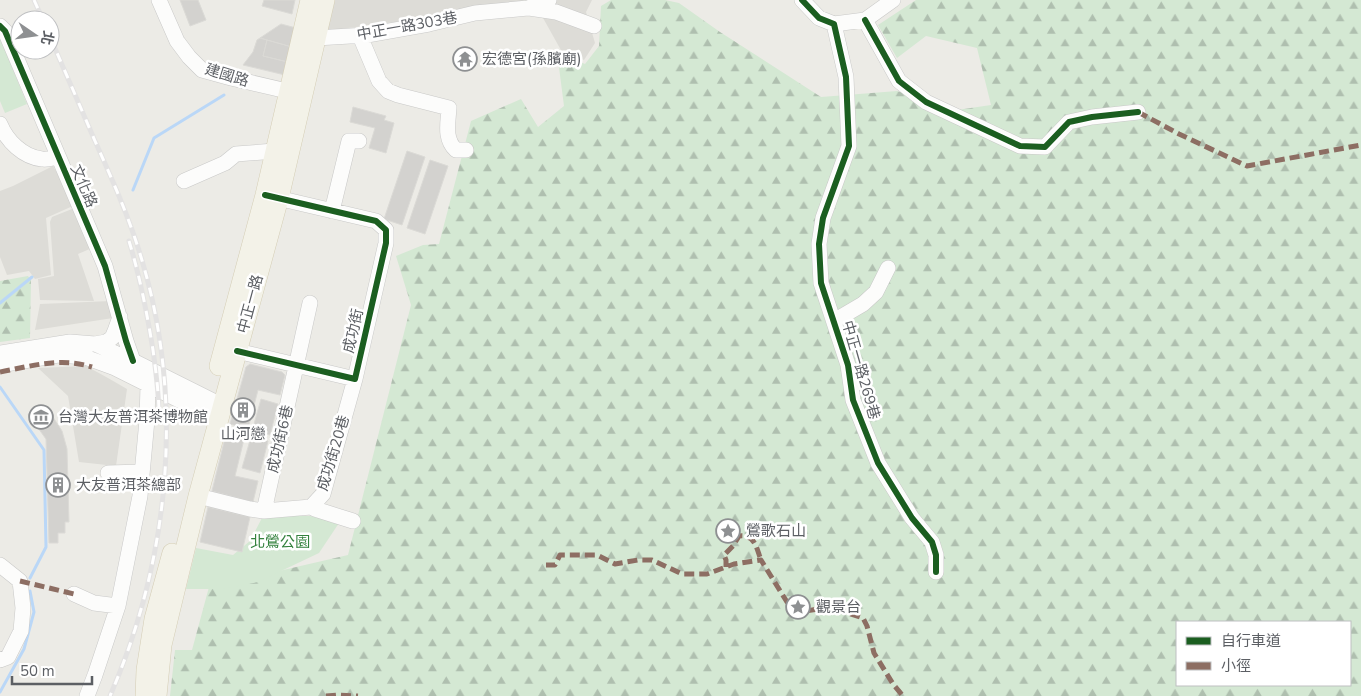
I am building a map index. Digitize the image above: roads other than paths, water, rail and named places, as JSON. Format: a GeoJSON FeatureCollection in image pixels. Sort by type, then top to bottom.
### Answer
{"type":"FeatureCollection","features":[{"type":"Feature","properties":{"kind":"main road","name":"中正一路"},"geometry":{"type":"LineString","coordinates":[[157,696],[162,645],[198,496],[213,408],[237,351],[296,94],[310,0]]}},
{"type":"Feature","properties":{"kind":"main road","name":"中正一路"},"geometry":{"type":"LineString","coordinates":[[145,696],[146,670],[154,619],[272,196],[275,152],[316,38],[325,0]]}},
{"type":"Feature","properties":{"kind":"street","name":"建國路"},"geometry":{"type":"LineString","coordinates":[[159,0],[177,41],[188,57],[202,70],[296,94]]}},
{"type":"Feature","properties":{"kind":"street","name":"中正一路303巷"},"geometry":{"type":"LineString","coordinates":[[528,8],[549,0]]}},
{"type":"Feature","properties":{"kind":"street"},"geometry":{"type":"LineString","coordinates":[[802,0],[819,18],[834,24],[865,20],[893,0]]}},
{"type":"Feature","properties":{"kind":"street","name":"中正一路303巷"},"geometry":{"type":"LineString","coordinates":[[316,38],[360,36],[429,24],[476,13],[528,8],[556,12],[594,26]]}},
{"type":"Feature","properties":{"kind":"street"},"geometry":{"type":"LineString","coordinates":[[865,20],[900,81],[906,86],[926,102],[1020,146],[1045,147],[1069,122],[1099,116],[1138,112]]}},
{"type":"Feature","properties":{"kind":"street","name":"中正一路269巷"},"geometry":{"type":"LineString","coordinates":[[834,24],[846,77],[849,146],[823,218],[819,244],[821,283],[848,365],[853,400],[878,463],[912,518],[932,542],[936,555],[936,572]]}},
{"type":"Feature","properties":{"kind":"street","name":"文化路"},"geometry":{"type":"LineString","coordinates":[[0,26],[5,31],[105,266],[133,361]]}},
{"type":"Feature","properties":{"kind":"street"},"geometry":{"type":"LineString","coordinates":[[360,36],[380,81],[388,91],[449,108],[448,138],[456,150],[466,150]]}},
{"type":"Feature","properties":{"kind":"street"},"geometry":{"type":"LineString","coordinates":[[0,124],[2,130],[14,146],[31,156],[42,159],[58,157]]}},
{"type":"Feature","properties":{"kind":"street"},"geometry":{"type":"LineString","coordinates":[[272,196],[332,211],[349,141],[359,142]]}},
{"type":"Feature","properties":{"kind":"street"},"geometry":{"type":"LineString","coordinates":[[184,181],[225,163],[236,154],[275,152]]}},
{"type":"Feature","properties":{"kind":"street","name":"成功街"},"geometry":{"type":"LineString","coordinates":[[332,211],[376,221],[386,230],[386,243],[354,379]]}},
{"type":"Feature","properties":{"kind":"street"},"geometry":{"type":"LineString","coordinates":[[834,321],[863,304],[876,292],[888,268]]}},
{"type":"Feature","properties":{"kind":"street","name":"成功街6巷"},"geometry":{"type":"LineString","coordinates":[[264,511],[310,303]]}},
{"type":"Feature","properties":{"kind":"street"},"geometry":{"type":"LineString","coordinates":[[0,352],[70,342],[95,344],[106,342],[112,338],[120,317]]}},
{"type":"Feature","properties":{"kind":"street"},"geometry":{"type":"LineString","coordinates":[[95,344],[133,361],[213,408]]}},
{"type":"Feature","properties":{"kind":"street"},"geometry":{"type":"LineString","coordinates":[[237,351],[354,379]]}},
{"type":"Feature","properties":{"kind":"street"},"geometry":{"type":"LineString","coordinates":[[0,365],[58,355],[76,355],[115,368],[148,385],[213,408]]}},
{"type":"Feature","properties":{"kind":"street","name":"成功街20巷"},"geometry":{"type":"LineString","coordinates":[[198,496],[264,511],[311,507],[323,494],[354,379]]}},
{"type":"Feature","properties":{"kind":"street"},"geometry":{"type":"LineString","coordinates":[[86,696],[118,606],[140,496],[147,420],[148,385]]}},
{"type":"Feature","properties":{"kind":"street"},"geometry":{"type":"LineString","coordinates":[[108,473],[142,472]]}},
{"type":"Feature","properties":{"kind":"street"},"geometry":{"type":"LineString","coordinates":[[311,507],[353,521]]}},
{"type":"Feature","properties":{"kind":"street"},"geometry":{"type":"LineString","coordinates":[[0,565],[20,581],[23,608],[21,631],[4,659],[0,673]]}},
{"type":"Feature","properties":{"kind":"street"},"geometry":{"type":"LineString","coordinates":[[74,594],[94,603],[118,606]]}},
{"type":"Feature","properties":{"kind":"waterway"},"geometry":{"type":"LineString","coordinates":[[133,190],[154,138],[224,95]]}},
{"type":"Feature","properties":{"kind":"waterway"},"geometry":{"type":"LineString","coordinates":[[0,303],[32,277]]}},
{"type":"Feature","properties":{"kind":"waterway"},"geometry":{"type":"LineString","coordinates":[[0,387],[44,450],[46,547],[30,578]]}},
{"type":"Feature","properties":{"kind":"waterway"},"geometry":{"type":"LineString","coordinates":[[0,692],[24,649],[34,612],[30,591]]}},
{"type":"Feature","properties":{"kind":"railway"},"geometry":{"type":"LineString","coordinates":[[34,0],[38,10]]}},
{"type":"Feature","properties":{"kind":"railway"},"geometry":{"type":"LineString","coordinates":[[60,60],[114,184],[136,242],[155,312],[163,367],[166,423],[164,479],[158,534],[146,589],[130,643],[110,696]]}},
{"type":"Feature","properties":{"kind":"railway"},"geometry":{"type":"LineString","coordinates":[[129,241],[151,336],[159,416]]}},
{"type":"Feature","properties":{"kind":"place","name":"宏德宮(孫臏廟)"},"geometry":{"type":"Point","coordinates":[465,59]}},
{"type":"Feature","properties":{"kind":"place","name":"山河戀"},"geometry":{"type":"Point","coordinates":[243,410]}},
{"type":"Feature","properties":{"kind":"place","name":"台灣大友普洱茶博物館"},"geometry":{"type":"Point","coordinates":[41,417]}},
{"type":"Feature","properties":{"kind":"place","name":"大友普洱茶總部"},"geometry":{"type":"Point","coordinates":[58,485]}},
{"type":"Feature","properties":{"kind":"place","name":"鶯歌石山"},"geometry":{"type":"Point","coordinates":[728,531]}},
{"type":"Feature","properties":{"kind":"place","name":"觀景台"},"geometry":{"type":"Point","coordinates":[798,607]}},
{"type":"Feature","properties":{"kind":"park label","name":"北鶯公園"},"geometry":{"type":"Point","coordinates":[280,542]}}]}
